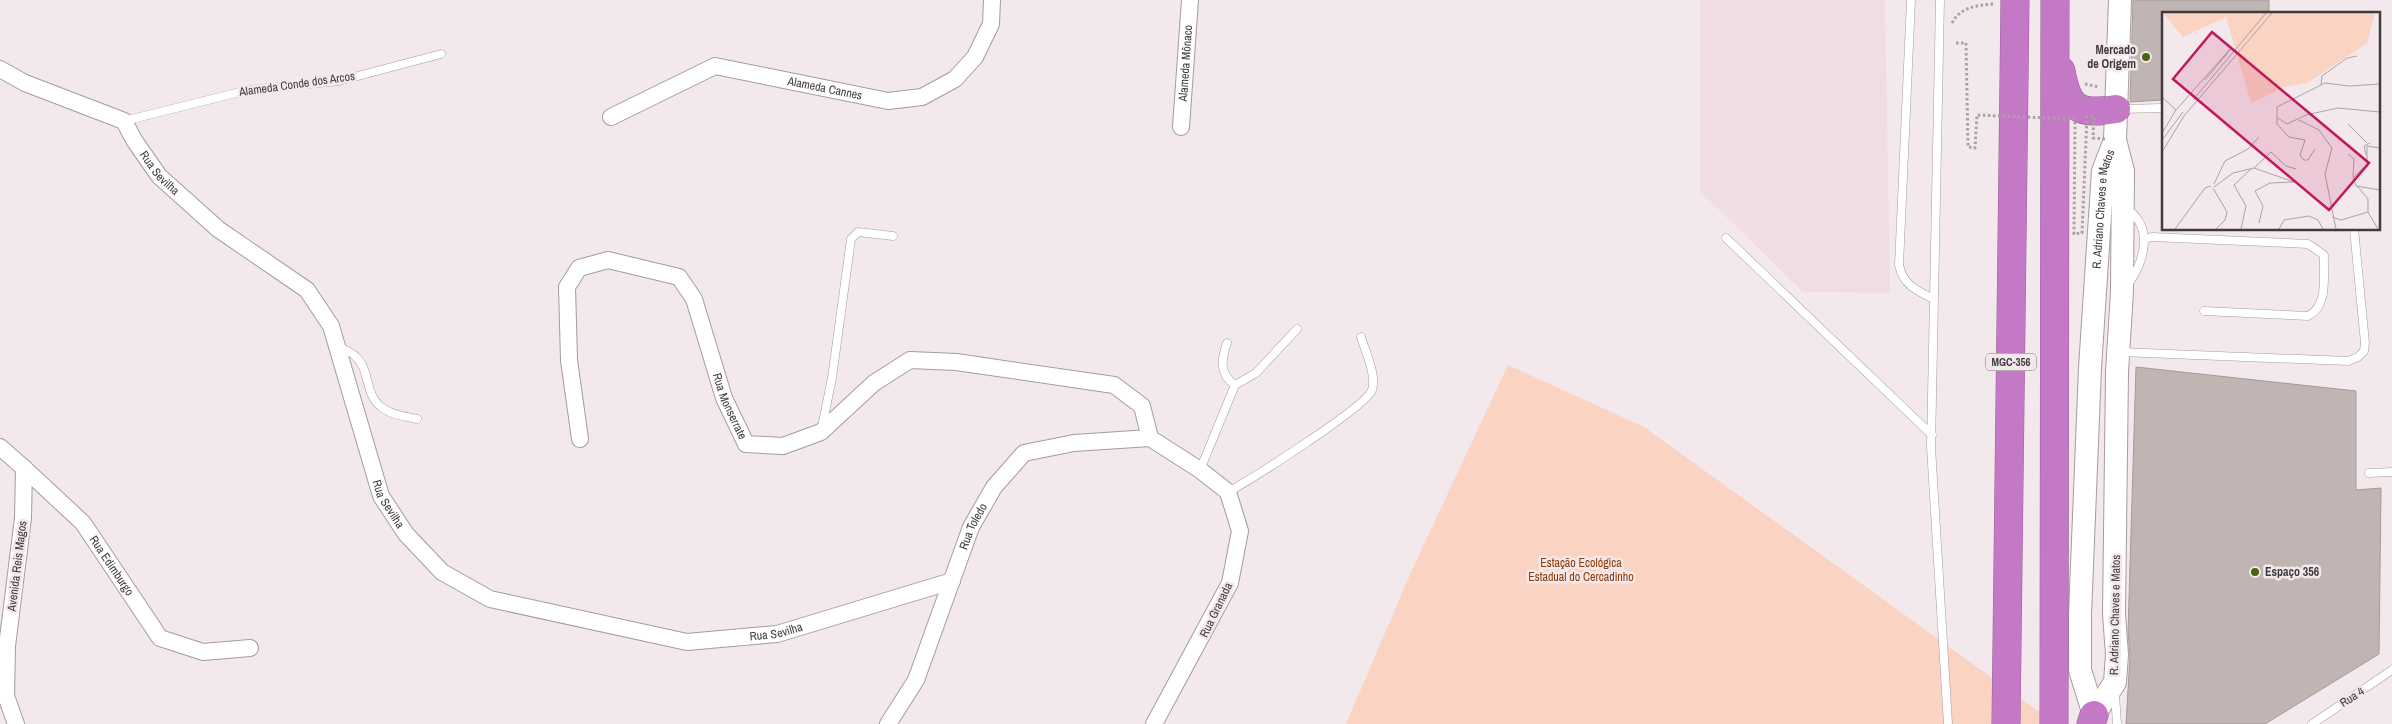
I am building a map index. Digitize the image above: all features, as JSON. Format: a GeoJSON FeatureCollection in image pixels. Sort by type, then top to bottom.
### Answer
{"type":"FeatureCollection","features":[{"type":"Feature","properties":{"kind":"highway","name":"MGC-356"},"geometry":{"type":"LineString","coordinates":[[2054,724],[2055,0]]}},
{"type":"Feature","properties":{"kind":"highway","name":"MGC-356"},"geometry":{"type":"LineString","coordinates":[[2006,724],[2015,2]]}},
{"type":"Feature","properties":{"kind":"highway"},"geometry":{"type":"LineString","coordinates":[[2056,45],[2068,96],[2076,107],[2092,112],[2116,109]]}},
{"type":"Feature","properties":{"kind":"street","name":"Alameda Cannes"},"geometry":{"type":"LineString","coordinates":[[611,117],[714,66],[888,101],[922,97],[955,79],[975,57],[991,24],[992,0]]}},
{"type":"Feature","properties":{"kind":"street","name":"Alameda Mônaco"},"geometry":{"type":"LineString","coordinates":[[1181,127],[1190,0]]}},
{"type":"Feature","properties":{"kind":"street","name":"R. Adriano Chaves e Matos"},"geometry":{"type":"LineString","coordinates":[[2100,722],[2080,670],[2080,615],[2090,368],[2103,171],[2116,109],[2120,0]]}},
{"type":"Feature","properties":{"kind":"street"},"geometry":{"type":"LineString","coordinates":[[0,69],[25,83],[124,121]]}},
{"type":"Feature","properties":{"kind":"street","name":"Rua Sevilha"},"geometry":{"type":"LineString","coordinates":[[124,121],[134,140],[159,176],[218,228],[307,290],[331,326],[381,496],[406,534],[442,572],[490,599],[687,642],[777,634],[952,581]]}},
{"type":"Feature","properties":{"kind":"street","name":"R. Adriano Chaves e Matos"},"geometry":{"type":"LineString","coordinates":[[2100,722],[2115,682],[2117,655],[2114,614],[2123,171],[2110,140]]}},
{"type":"Feature","properties":{"kind":"street","name":"Rua Monserrate"},"geometry":{"type":"LineString","coordinates":[[580,439],[570,360],[567,287],[579,268],[608,260],[680,277],[694,299],[724,398],[746,444],[782,446],[822,432],[874,383],[910,360],[956,362],[1114,385],[1142,406],[1150,438]]}},
{"type":"Feature","properties":{"kind":"street"},"geometry":{"type":"LineString","coordinates":[[1150,438],[1200,470],[1228,492]]}},
{"type":"Feature","properties":{"kind":"street","name":"Rua Toledo"},"geometry":{"type":"LineString","coordinates":[[888,724],[916,680],[971,527],[994,487],[1024,453],[1074,442],[1150,438]]}},
{"type":"Feature","properties":{"kind":"street"},"geometry":{"type":"LineString","coordinates":[[0,447],[24,468]]}},
{"type":"Feature","properties":{"kind":"street","name":"Rua Edimburgo"},"geometry":{"type":"LineString","coordinates":[[24,468],[83,523],[160,638],[204,652],[250,648]]}},
{"type":"Feature","properties":{"kind":"street","name":"Avenida Reis Magos"},"geometry":{"type":"LineString","coordinates":[[16,724],[6,696],[7,646],[23,518],[24,468]]}},
{"type":"Feature","properties":{"kind":"street","name":"Rua Granada"},"geometry":{"type":"LineString","coordinates":[[1154,724],[1230,583],[1240,531],[1228,492]]}},
{"type":"Feature","properties":{"kind":"street"},"geometry":{"type":"LineString","coordinates":[[2080,615],[2082,623],[2095,629],[2110,623],[2114,614]]}},
{"type":"Feature","properties":{"kind":"lane"},"geometry":{"type":"LineString","coordinates":[[1911,0],[1899,265],[1901,274],[1907,283],[1914,289],[1934,299]]}},
{"type":"Feature","properties":{"kind":"lane"},"geometry":{"type":"LineString","coordinates":[[1940,0],[1932,435],[1948,724]]}},
{"type":"Feature","properties":{"kind":"lane","name":"Alameda Conde dos Arcos"},"geometry":{"type":"LineString","coordinates":[[124,121],[248,90],[339,81],[440,54]]}},
{"type":"Feature","properties":{"kind":"lane"},"geometry":{"type":"LineString","coordinates":[[2116,109],[2162,108]]}},
{"type":"Feature","properties":{"kind":"lane"},"geometry":{"type":"LineString","coordinates":[[2122,206],[2140,221],[2144,228],[2145,239],[2135,274],[2122,291]]}},
{"type":"Feature","properties":{"kind":"lane"},"geometry":{"type":"LineString","coordinates":[[2118,352],[2348,360],[2358,357],[2364,350],[2365,343],[2354,230]]}},
{"type":"Feature","properties":{"kind":"lane"},"geometry":{"type":"LineString","coordinates":[[822,432],[832,378],[851,239],[858,232],[893,236]]}},
{"type":"Feature","properties":{"kind":"lane"},"geometry":{"type":"LineString","coordinates":[[2145,239],[2152,237],[2308,244],[2324,255],[2322,301],[2317,312],[2308,316],[2204,311]]}},
{"type":"Feature","properties":{"kind":"lane"},"geometry":{"type":"LineString","coordinates":[[1726,238],[1932,435]]}},
{"type":"Feature","properties":{"kind":"lane"},"geometry":{"type":"LineString","coordinates":[[1200,470],[1235,385],[1256,373],[1297,328]]}},
{"type":"Feature","properties":{"kind":"lane"},"geometry":{"type":"LineString","coordinates":[[1228,492],[1312,438],[1365,399],[1372,390],[1372,376],[1361,337]]}},
{"type":"Feature","properties":{"kind":"lane"},"geometry":{"type":"LineString","coordinates":[[1227,343],[1222,358],[1223,370],[1226,378],[1235,385]]}},
{"type":"Feature","properties":{"kind":"lane"},"geometry":{"type":"LineString","coordinates":[[337,346],[361,362],[373,398],[382,408],[392,414],[417,419]]}},
{"type":"Feature","properties":{"kind":"lane"},"geometry":{"type":"LineString","coordinates":[[2369,473],[2392,472]]}},
{"type":"Feature","properties":{"kind":"lane","name":"Rua 4"},"geometry":{"type":"LineString","coordinates":[[2312,724],[2392,670]]}},
{"type":"Feature","properties":{"kind":"path"},"geometry":{"type":"LineString","coordinates":[[1952,25],[1955,18],[1973,5],[2015,2]]}},
{"type":"Feature","properties":{"kind":"path"},"geometry":{"type":"LineString","coordinates":[[1952,38],[1956,43],[1966,43],[1968,147],[1975,148],[1977,115],[2076,119],[2074,234],[2082,233],[2087,117],[2094,116],[2093,138],[2110,140]]}},
{"type":"Feature","properties":{"kind":"shaded area"},"geometry":{"type":"Polygon","coordinates":[[[1700,0],[1885,0],[1890,293],[1803,292],[1700,191],[1700,0]]]}},
{"type":"Feature","properties":{"kind":"green space","name":"Estação Ecológica Estadual do Cercadinho"},"geometry":{"type":"Polygon","coordinates":[[[1508,365],[1644,427],[2056,724],[1346,724],[1412,570],[1508,365]]]}},
{"type":"Feature","properties":{"kind":"building","name":"Mercado de Origem"},"geometry":{"type":"Polygon","coordinates":[[[2133,0],[2269,0],[2269,12],[2162,12],[2162,100],[2130,102],[2133,0]]]}},
{"type":"Feature","properties":{"kind":"building","name":"Espaço 356"},"geometry":{"type":"Polygon","coordinates":[[[2136,367],[2356,391],[2356,490],[2381,488],[2379,654],[2265,724],[2126,724],[2130,656],[2128,632],[2136,367]]]}},
{"type":"Feature","properties":{"kind":"place","name":"Mercado de Origem"},"geometry":{"type":"Point","coordinates":[2146,57]}},
{"type":"Feature","properties":{"kind":"place","name":"Espaço 356"},"geometry":{"type":"Point","coordinates":[2255,572]}}]}
